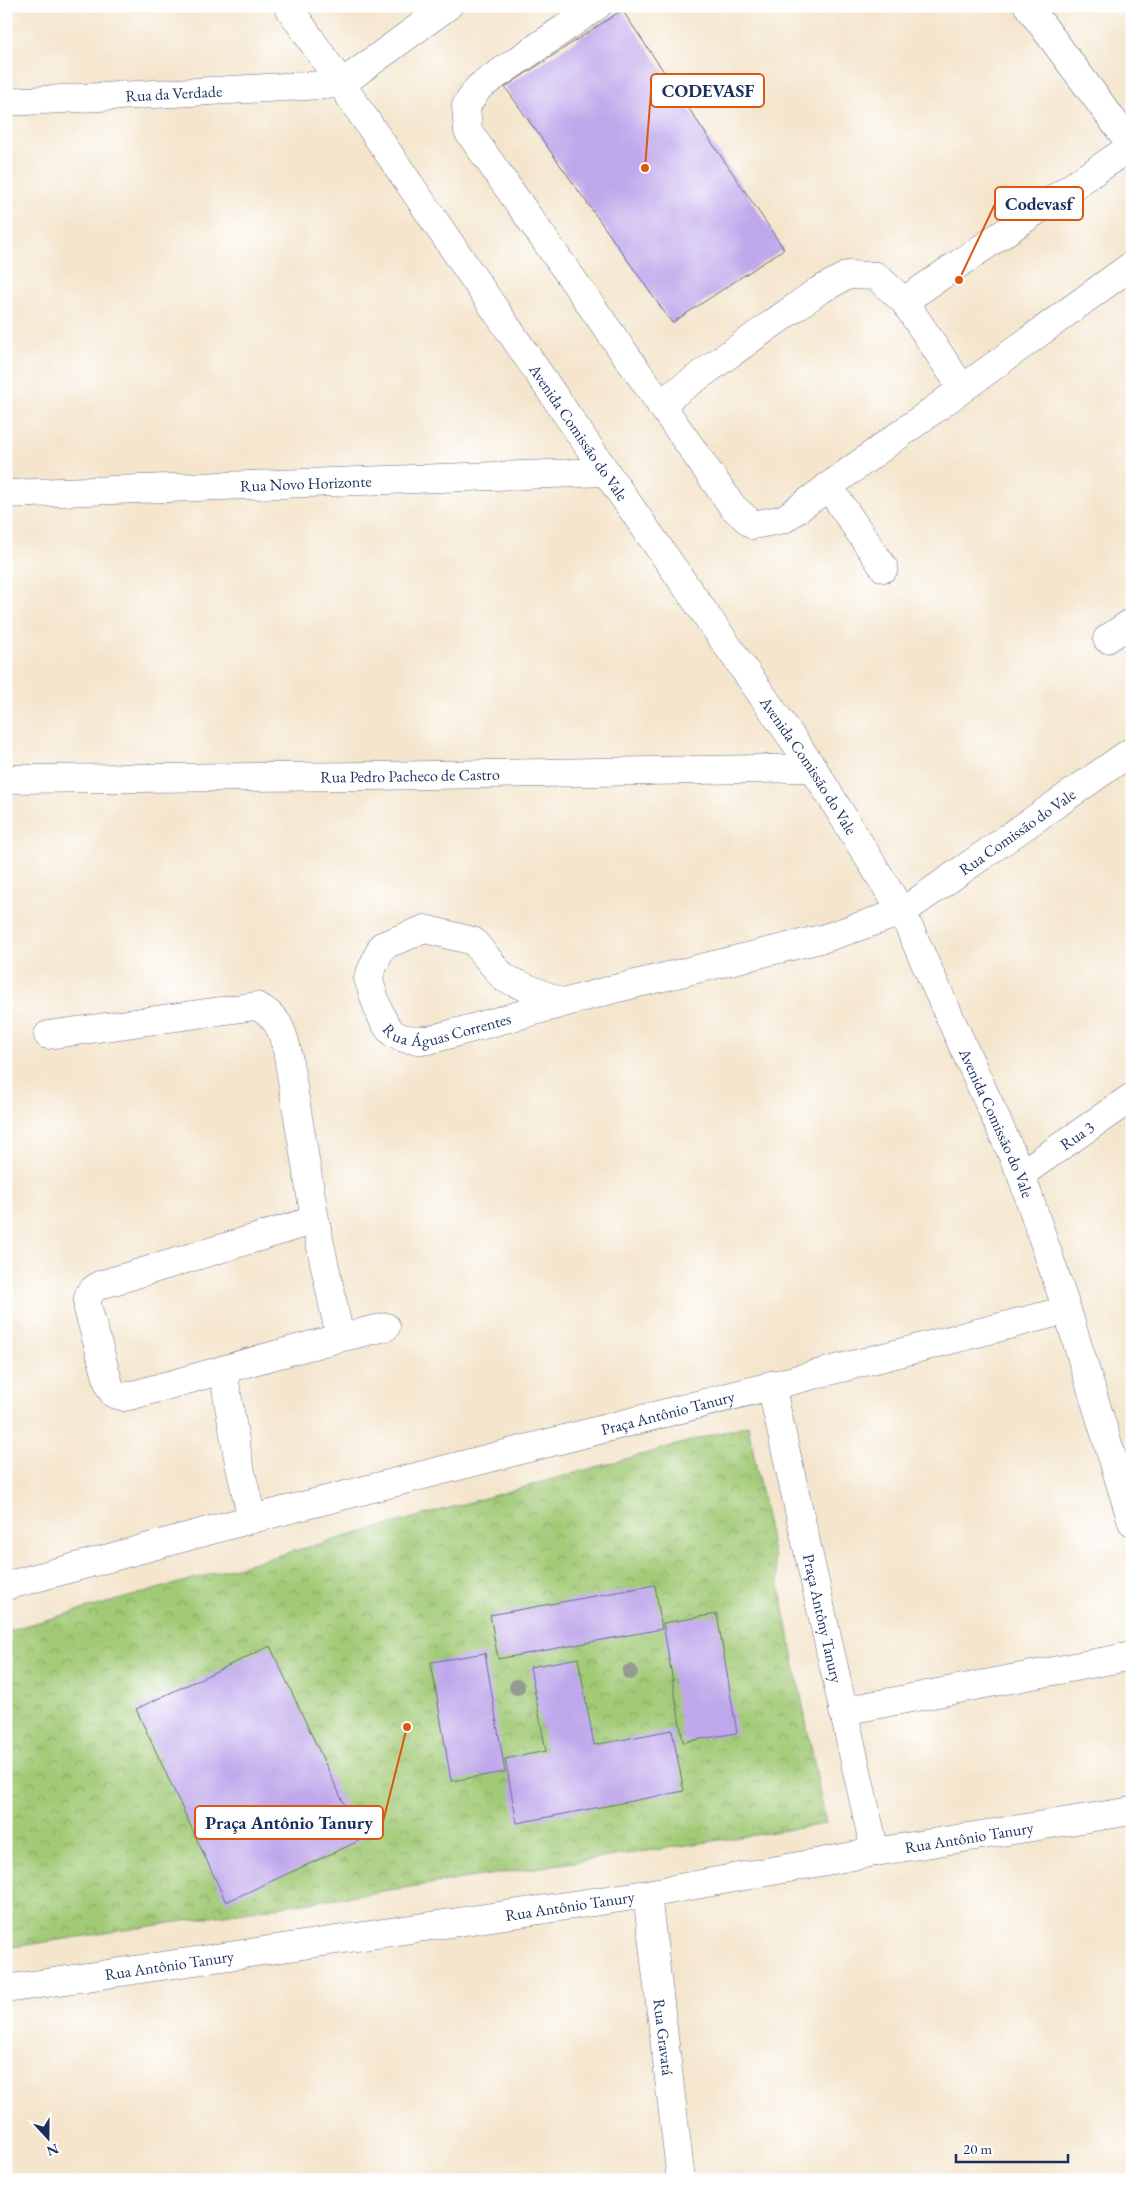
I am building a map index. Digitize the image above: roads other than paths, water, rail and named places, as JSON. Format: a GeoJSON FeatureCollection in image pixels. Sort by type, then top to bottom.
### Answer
{"type":"FeatureCollection","features":[{"type":"Feature","properties":{"kind":"street","name":"Avenida Comissão do Vale"},"geometry":{"type":"LineString","coordinates":[[288,6],[606,472],[814,768],[902,912],[1021,1174],[1067,1310],[1123,1458],[1132,1522]]}},
{"type":"Feature","properties":{"kind":"street"},"geometry":{"type":"LineString","coordinates":[[341,84],[448,6]]}},
{"type":"Feature","properties":{"kind":"street"},"geometry":{"type":"LineString","coordinates":[[597,6],[480,86],[466,106],[468,131],[733,507],[753,525],[784,519],[1132,265]]}},
{"type":"Feature","properties":{"kind":"street"},"geometry":{"type":"LineString","coordinates":[[904,301],[1132,146],[1028,6]]}},
{"type":"Feature","properties":{"kind":"street","name":"Rua da Verdade"},"geometry":{"type":"LineString","coordinates":[[6,102],[341,84]]}},
{"type":"Feature","properties":{"kind":"street"},"geometry":{"type":"LineString","coordinates":[[660,404],[818,291],[848,275],[876,276],[904,301],[962,388]]}},
{"type":"Feature","properties":{"kind":"street","name":"Rua Novo Horizonte"},"geometry":{"type":"LineString","coordinates":[[6,494],[606,472]]}},
{"type":"Feature","properties":{"kind":"street"},"geometry":{"type":"LineString","coordinates":[[828,486],[884,568]]}},
{"type":"Feature","properties":{"kind":"street"},"geometry":{"type":"LineString","coordinates":[[1107,639],[1132,622]]}},
{"type":"Feature","properties":{"kind":"street","name":"Rua Comissão do Vale"},"geometry":{"type":"LineString","coordinates":[[902,912],[1132,751]]}},
{"type":"Feature","properties":{"kind":"street","name":"Rua Pedro Pacheco de Castro"},"geometry":{"type":"LineString","coordinates":[[6,779],[373,776],[814,768]]}},
{"type":"Feature","properties":{"kind":"street","name":"Rua Águas Correntes"},"geometry":{"type":"LineString","coordinates":[[563,1003],[504,978],[473,941],[426,929],[382,946],[368,978],[385,1022],[395,1035],[411,1039],[428,1040],[563,1003],[614,989],[825,938],[902,912]]}},
{"type":"Feature","properties":{"kind":"street"},"geometry":{"type":"LineString","coordinates":[[48,1035],[256,1006],[273,1015],[281,1028],[287,1050],[315,1220],[340,1337]]}},
{"type":"Feature","properties":{"kind":"street","name":"Rua 3"},"geometry":{"type":"LineString","coordinates":[[1021,1174],[1132,1096]]}},
{"type":"Feature","properties":{"kind":"street"},"geometry":{"type":"LineString","coordinates":[[315,1220],[100,1285],[92,1290],[88,1295],[88,1309],[110,1388],[114,1394],[125,1397],[340,1337],[386,1327]]}},
{"type":"Feature","properties":{"kind":"street","name":"Praça Antônio Tanury"},"geometry":{"type":"LineString","coordinates":[[6,1586],[252,1519],[1067,1310]]}},
{"type":"Feature","properties":{"kind":"street"},"geometry":{"type":"LineString","coordinates":[[223,1371],[239,1463],[252,1519]]}},
{"type":"Feature","properties":{"kind":"street","name":"Praça Antôny Tanury"},"geometry":{"type":"LineString","coordinates":[[771,1385],[875,1852]]}},
{"type":"Feature","properties":{"kind":"street"},"geometry":{"type":"LineString","coordinates":[[843,1711],[1132,1656]]}},
{"type":"Feature","properties":{"kind":"street","name":"Rua Antônio Tanury"},"geometry":{"type":"LineString","coordinates":[[6,1989],[648,1894],[875,1852],[1132,1811]]}},
{"type":"Feature","properties":{"kind":"street","name":"Rua Gravatá"},"geometry":{"type":"LineString","coordinates":[[648,1894],[681,2180]]}},
{"type":"Feature","properties":{"kind":"place","name":"CODEVASF"},"geometry":{"type":"Point","coordinates":[645,168]}},
{"type":"Feature","properties":{"kind":"place","name":"Codevasf"},"geometry":{"type":"Point","coordinates":[959,280]}},
{"type":"Feature","properties":{"kind":"place","name":"Praça Antônio Tanury"},"geometry":{"type":"Point","coordinates":[407,1727]}}]}
